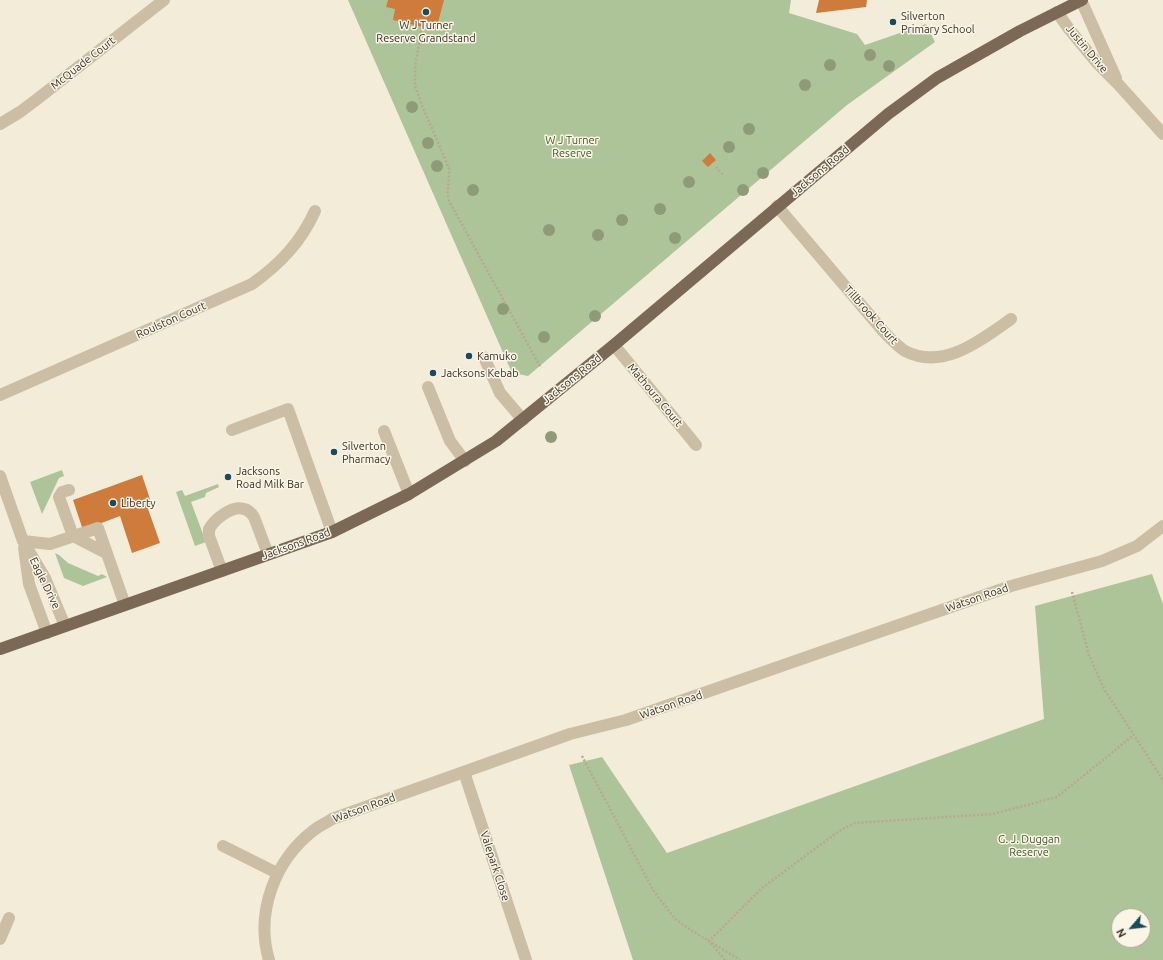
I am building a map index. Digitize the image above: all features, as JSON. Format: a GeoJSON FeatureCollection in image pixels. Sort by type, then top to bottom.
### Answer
{"type":"FeatureCollection","features":[{"type":"Feature","properties":{"kind":"main road","name":"Jacksons Road"},"geometry":{"type":"LineString","coordinates":[[0,649],[332,532],[409,494],[496,441],[614,345],[777,206],[888,114],[936,78],[1081,0]]}},
{"type":"Feature","properties":{"kind":"street","name":"McQuade Court"},"geometry":{"type":"LineString","coordinates":[[0,124],[36,100],[164,0]]}},
{"type":"Feature","properties":{"kind":"street","name":"Justin Drive"},"geometry":{"type":"LineString","coordinates":[[1081,0],[1119,85]]}},
{"type":"Feature","properties":{"kind":"street","name":"Justin Drive"},"geometry":{"type":"LineString","coordinates":[[1057,12],[1097,63],[1163,134]]}},
{"type":"Feature","properties":{"kind":"street","name":"Tillbrook Court"},"geometry":{"type":"LineString","coordinates":[[777,206],[884,332],[904,350],[915,355],[934,357],[948,355],[984,338],[1011,319]]}},
{"type":"Feature","properties":{"kind":"street","name":"Roulston Court"},"geometry":{"type":"LineString","coordinates":[[0,395],[252,284],[274,268],[302,238],[315,211]]}},
{"type":"Feature","properties":{"kind":"street","name":"Mathoura Court"},"geometry":{"type":"LineString","coordinates":[[614,345],[696,445]]}},
{"type":"Feature","properties":{"kind":"street"},"geometry":{"type":"LineString","coordinates":[[484,357],[500,393],[522,420]]}},
{"type":"Feature","properties":{"kind":"street"},"geometry":{"type":"LineString","coordinates":[[428,387],[450,441],[465,460]]}},
{"type":"Feature","properties":{"kind":"street"},"geometry":{"type":"LineString","coordinates":[[232,430],[288,409],[332,532]]}},
{"type":"Feature","properties":{"kind":"street"},"geometry":{"type":"LineString","coordinates":[[384,431],[409,494]]}},
{"type":"Feature","properties":{"kind":"street","name":"Eagle Drive"},"geometry":{"type":"LineString","coordinates":[[0,476],[23,541],[30,584],[47,633]]}},
{"type":"Feature","properties":{"kind":"street"},"geometry":{"type":"LineString","coordinates":[[69,490],[62,492],[59,497],[73,536],[106,553]]}},
{"type":"Feature","properties":{"kind":"street"},"geometry":{"type":"LineString","coordinates":[[222,570],[209,536],[209,529],[218,519],[232,510],[240,508],[250,512],[254,517],[268,554]]}},
{"type":"Feature","properties":{"kind":"street","name":"Watson Road"},"geometry":{"type":"LineString","coordinates":[[269,960],[265,938],[265,917],[268,898],[277,873],[286,858],[298,844],[314,830],[332,819],[570,734],[626,720],[1011,586],[1102,561],[1138,546],[1163,526]]}},
{"type":"Feature","properties":{"kind":"street"},"geometry":{"type":"LineString","coordinates":[[23,541],[50,544],[98,528],[125,605]]}},
{"type":"Feature","properties":{"kind":"street","name":"Eagle Drive"},"geometry":{"type":"LineString","coordinates":[[23,541],[45,578],[64,626]]}},
{"type":"Feature","properties":{"kind":"street","name":"Valepark Close"},"geometry":{"type":"LineString","coordinates":[[464,772],[526,960]]}},
{"type":"Feature","properties":{"kind":"street"},"geometry":{"type":"LineString","coordinates":[[223,846],[277,873]]}},
{"type":"Feature","properties":{"kind":"street"},"geometry":{"type":"LineString","coordinates":[[0,938],[9,918]]}},
{"type":"Feature","properties":{"kind":"path"},"geometry":{"type":"LineString","coordinates":[[422,27],[415,67],[415,86],[449,168],[447,193],[449,201],[541,368]]}},
{"type":"Feature","properties":{"kind":"path"},"geometry":{"type":"LineString","coordinates":[[716,167],[724,176]]}},
{"type":"Feature","properties":{"kind":"path"},"geometry":{"type":"LineString","coordinates":[[1072,592],[1089,655],[1104,689],[1163,780]]}},
{"type":"Feature","properties":{"kind":"path"},"geometry":{"type":"LineString","coordinates":[[709,941],[762,888],[840,830],[855,823],[993,814],[1057,797],[1134,735]]}},
{"type":"Feature","properties":{"kind":"path"},"geometry":{"type":"LineString","coordinates":[[582,756],[654,890],[675,919],[740,960]]}},
{"type":"Feature","properties":{"kind":"path"},"geometry":{"type":"LineString","coordinates":[[709,941],[725,960]]}},
{"type":"Feature","properties":{"kind":"green space","name":"W J Turner Reserve"},"geometry":{"type":"Polygon","coordinates":[[[348,0],[791,0],[789,13],[857,34],[865,45],[926,24],[935,42],[847,105],[528,376],[512,373],[348,0]]]}},
{"type":"Feature","properties":{"kind":"green space"},"geometry":{"type":"Polygon","coordinates":[[[62,470],[64,476],[59,478],[42,514],[30,482],[62,470]]]}},
{"type":"Feature","properties":{"kind":"green space"},"geometry":{"type":"Polygon","coordinates":[[[218,484],[219,487],[206,493],[205,497],[191,502],[206,542],[195,546],[176,492],[182,490],[185,496],[218,484]]]}},
{"type":"Feature","properties":{"kind":"green space"},"geometry":{"type":"Polygon","coordinates":[[[55,553],[68,563],[98,576],[102,574],[107,577],[83,586],[64,578],[55,553]]]}},
{"type":"Feature","properties":{"kind":"green space","name":"G. J. Duggan Reserve"},"geometry":{"type":"Polygon","coordinates":[[[1152,574],[1163,604],[1163,960],[633,960],[569,765],[602,757],[667,853],[1044,719],[1035,606],[1152,574]]]}},
{"type":"Feature","properties":{"kind":"building","name":"W J Turner Reserve Grandstand"},"geometry":{"type":"Polygon","coordinates":[[[388,0],[444,0],[436,30],[393,20],[395,9],[386,7],[388,0]]]}},
{"type":"Feature","properties":{"kind":"building"},"geometry":{"type":"Polygon","coordinates":[[[819,0],[867,0],[866,7],[816,13],[819,0]]]}},
{"type":"Feature","properties":{"kind":"building"},"geometry":{"type":"Polygon","coordinates":[[[710,153],[716,160],[708,167],[702,161],[710,153]]]}},
{"type":"Feature","properties":{"kind":"building","name":"Liberty"},"geometry":{"type":"Polygon","coordinates":[[[142,475],[152,505],[147,506],[160,543],[132,553],[120,516],[83,530],[73,500],[142,475]]]}},
{"type":"Feature","properties":{"kind":"place","name":"W J Turner Reserve Grandstand"},"geometry":{"type":"Point","coordinates":[426,12]}},
{"type":"Feature","properties":{"kind":"place","name":"Silverton Primary School"},"geometry":{"type":"Point","coordinates":[893,22]}},
{"type":"Feature","properties":{"kind":"place","name":"Kamuko"},"geometry":{"type":"Point","coordinates":[469,356]}},
{"type":"Feature","properties":{"kind":"place","name":"Jacksons Kebab"},"geometry":{"type":"Point","coordinates":[433,373]}},
{"type":"Feature","properties":{"kind":"place","name":"Silverton Pharmacy"},"geometry":{"type":"Point","coordinates":[334,452]}},
{"type":"Feature","properties":{"kind":"place","name":"Jacksons Road Milk Bar"},"geometry":{"type":"Point","coordinates":[228,477]}},
{"type":"Feature","properties":{"kind":"place","name":"Liberty"},"geometry":{"type":"Point","coordinates":[113,503]}}]}
